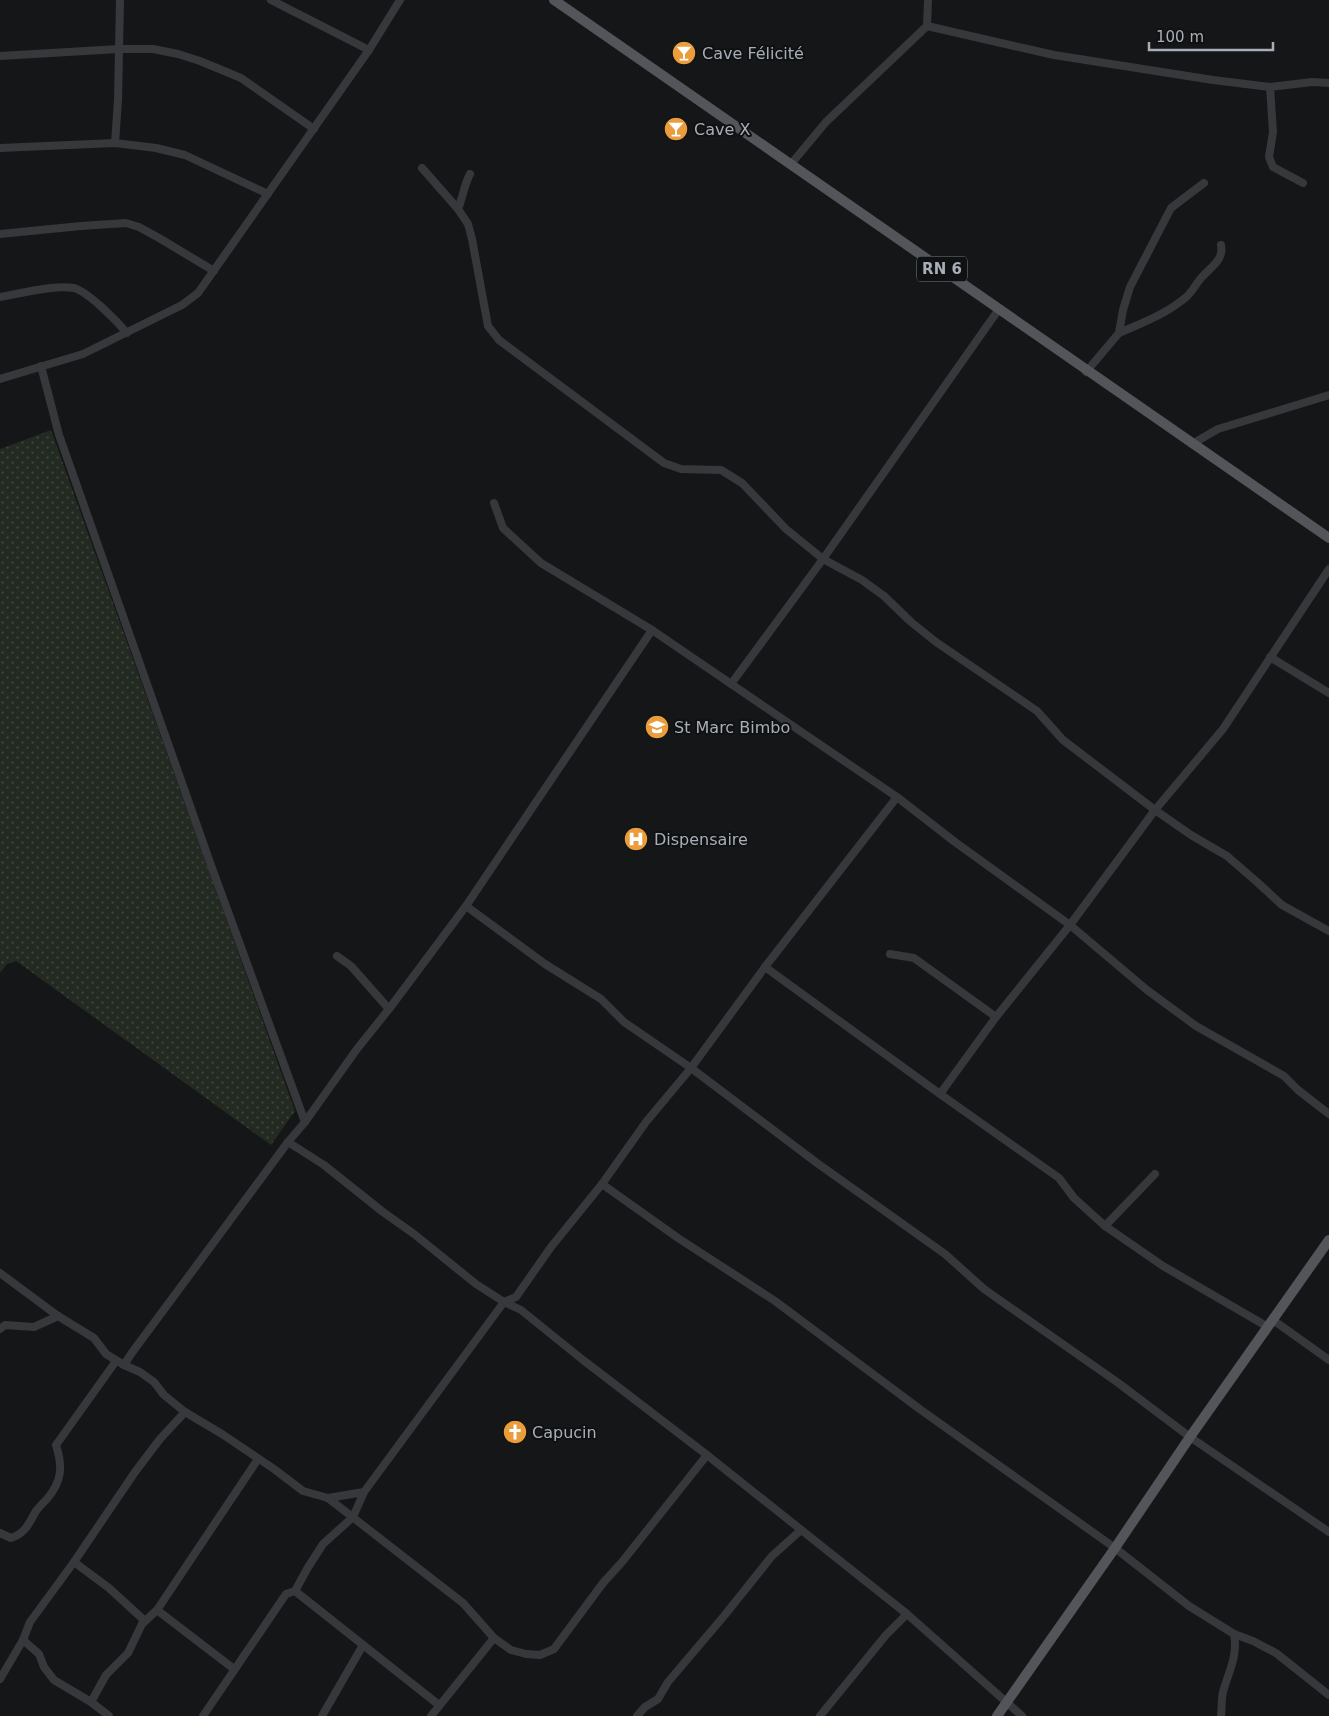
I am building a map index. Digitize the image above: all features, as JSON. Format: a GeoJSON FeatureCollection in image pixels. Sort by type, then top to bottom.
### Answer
{"type":"FeatureCollection","features":[{"type":"Feature","properties":{"kind":"main road","name":"RN 6"},"geometry":{"type":"LineString","coordinates":[[554,0],[999,309],[1086,372],[1329,538]]}},
{"type":"Feature","properties":{"kind":"main road"},"geometry":{"type":"LineString","coordinates":[[997,1716],[1270,1323],[1327,1246]]}},
{"type":"Feature","properties":{"kind":"street"},"geometry":{"type":"LineString","coordinates":[[114,143],[118,100],[120,0]]}},
{"type":"Feature","properties":{"kind":"street"},"geometry":{"type":"LineString","coordinates":[[272,0],[369,50]]}},
{"type":"Feature","properties":{"kind":"street"},"geometry":{"type":"LineString","coordinates":[[0,379],[82,354],[182,305],[198,293],[369,50],[400,0]]}},
{"type":"Feature","properties":{"kind":"street"},"geometry":{"type":"LineString","coordinates":[[791,164],[826,122],[926,26],[928,0]]}},
{"type":"Feature","properties":{"kind":"street"},"geometry":{"type":"LineString","coordinates":[[926,26],[1054,55],[1270,88],[1312,82],[1329,83]]}},
{"type":"Feature","properties":{"kind":"street"},"geometry":{"type":"LineString","coordinates":[[0,56],[119,49],[153,49],[200,60],[241,78],[314,129]]}},
{"type":"Feature","properties":{"kind":"street"},"geometry":{"type":"LineString","coordinates":[[1270,88],[1273,132],[1269,157],[1273,167],[1303,183]]}},
{"type":"Feature","properties":{"kind":"street"},"geometry":{"type":"LineString","coordinates":[[0,148],[114,143],[156,148],[186,155],[268,194]]}},
{"type":"Feature","properties":{"kind":"street"},"geometry":{"type":"LineString","coordinates":[[422,168],[458,209],[468,224],[488,326],[499,340],[664,463],[682,469],[721,470],[742,483],[786,529],[823,559],[862,580],[884,596],[911,622],[936,642],[1037,711],[1063,740],[1155,810],[1191,835],[1227,856],[1282,905],[1329,931]]}},
{"type":"Feature","properties":{"kind":"street"},"geometry":{"type":"LineString","coordinates":[[458,209],[465,183],[470,174]]}},
{"type":"Feature","properties":{"kind":"street"},"geometry":{"type":"LineString","coordinates":[[1119,333],[1130,287],[1171,208],[1204,183]]}},
{"type":"Feature","properties":{"kind":"street"},"geometry":{"type":"LineString","coordinates":[[0,234],[126,223],[139,227],[214,271]]}},
{"type":"Feature","properties":{"kind":"street"},"geometry":{"type":"LineString","coordinates":[[1086,372],[1119,333],[1154,318],[1187,297],[1202,277],[1216,265],[1222,250],[1221,245]]}},
{"type":"Feature","properties":{"kind":"street"},"geometry":{"type":"LineString","coordinates":[[0,297],[57,288],[77,289],[114,318],[127,332]]}},
{"type":"Feature","properties":{"kind":"street"},"geometry":{"type":"LineString","coordinates":[[731,684],[823,559],[999,309]]}},
{"type":"Feature","properties":{"kind":"street"},"geometry":{"type":"LineString","coordinates":[[41,366],[59,435],[212,868],[305,1122]]}},
{"type":"Feature","properties":{"kind":"street"},"geometry":{"type":"LineString","coordinates":[[1192,444],[1218,429],[1329,395]]}},
{"type":"Feature","properties":{"kind":"street"},"geometry":{"type":"LineString","coordinates":[[59,435],[59,451]]}},
{"type":"Feature","properties":{"kind":"street"},"geometry":{"type":"LineString","coordinates":[[494,503],[503,528],[541,564],[652,630],[897,797],[955,842],[1070,925],[1147,990],[1196,1026],[1284,1076],[1298,1090],[1329,1114]]}},
{"type":"Feature","properties":{"kind":"street"},"geometry":{"type":"LineString","coordinates":[[940,1094],[996,1016],[1070,925],[1155,810],[1224,729],[1329,569]]}},
{"type":"Feature","properties":{"kind":"street"},"geometry":{"type":"LineString","coordinates":[[0,1533],[11,1538],[20,1535],[28,1527],[37,1510],[57,1484],[62,1462],[56,1445],[120,1363],[131,1354],[288,1142],[305,1122],[357,1049],[466,906],[652,630]]}},
{"type":"Feature","properties":{"kind":"street"},"geometry":{"type":"LineString","coordinates":[[1270,657],[1329,693]]}},
{"type":"Feature","properties":{"kind":"street"},"geometry":{"type":"LineString","coordinates":[[203,1716],[286,1594],[295,1591],[323,1544],[353,1517],[364,1492],[504,1302],[516,1297],[551,1247],[602,1184],[646,1122],[692,1068],[765,968],[897,797]]}},
{"type":"Feature","properties":{"kind":"street"},"geometry":{"type":"LineString","coordinates":[[466,906],[545,964],[601,999],[624,1022],[692,1068],[817,1163],[944,1254],[984,1289],[1117,1382],[1190,1437],[1329,1532]]}},
{"type":"Feature","properties":{"kind":"street"},"geometry":{"type":"LineString","coordinates":[[890,954],[914,958],[996,1016]]}},
{"type":"Feature","properties":{"kind":"street"},"geometry":{"type":"LineString","coordinates":[[337,956],[352,966],[389,1009]]}},
{"type":"Feature","properties":{"kind":"street"},"geometry":{"type":"LineString","coordinates":[[765,968],[1059,1178],[1074,1198],[1105,1226],[1163,1266],[1270,1323],[1329,1360]]}},
{"type":"Feature","properties":{"kind":"street"},"geometry":{"type":"LineString","coordinates":[[288,1142],[324,1166],[476,1284],[504,1302],[521,1310],[707,1455],[906,1614],[1022,1716]]}},
{"type":"Feature","properties":{"kind":"street"},"geometry":{"type":"LineString","coordinates":[[1105,1226],[1155,1174]]}},
{"type":"Feature","properties":{"kind":"street"},"geometry":{"type":"LineString","coordinates":[[602,1184],[678,1238],[775,1301],[921,1410],[1115,1548],[1188,1606],[1234,1634],[1276,1653],[1329,1695]]}},
{"type":"Feature","properties":{"kind":"street"},"geometry":{"type":"LineString","coordinates":[[0,1273],[58,1316],[94,1338],[106,1354],[140,1372],[154,1382],[164,1394],[185,1412],[222,1434],[304,1491],[328,1498],[463,1603],[494,1638],[511,1650],[526,1654],[540,1655],[554,1649],[603,1583],[622,1562],[707,1455]]}},
{"type":"Feature","properties":{"kind":"street"},"geometry":{"type":"LineString","coordinates":[[0,1329],[6,1325],[34,1327],[58,1316]]}},
{"type":"Feature","properties":{"kind":"street"},"geometry":{"type":"LineString","coordinates":[[0,1678],[23,1640],[30,1622],[74,1562],[135,1472],[160,1439],[185,1412]]}},
{"type":"Feature","properties":{"kind":"street"},"geometry":{"type":"LineString","coordinates":[[90,1702],[106,1675],[128,1653],[142,1624],[157,1610],[258,1459]]}},
{"type":"Feature","properties":{"kind":"street"},"geometry":{"type":"LineString","coordinates":[[328,1498],[364,1492]]}},
{"type":"Feature","properties":{"kind":"street"},"geometry":{"type":"LineString","coordinates":[[637,1716],[658,1699],[668,1682],[772,1556],[801,1530]]}},
{"type":"Feature","properties":{"kind":"street"},"geometry":{"type":"LineString","coordinates":[[74,1562],[109,1588],[145,1621]]}},
{"type":"Feature","properties":{"kind":"street"},"geometry":{"type":"LineString","coordinates":[[295,1591],[439,1705]]}},
{"type":"Feature","properties":{"kind":"street"},"geometry":{"type":"LineString","coordinates":[[157,1610],[234,1669]]}},
{"type":"Feature","properties":{"kind":"street"},"geometry":{"type":"LineString","coordinates":[[820,1716],[886,1635],[906,1614]]}},
{"type":"Feature","properties":{"kind":"street"},"geometry":{"type":"LineString","coordinates":[[1221,1716],[1222,1695],[1236,1648],[1234,1634]]}},
{"type":"Feature","properties":{"kind":"street"},"geometry":{"type":"LineString","coordinates":[[431,1716],[494,1638]]}},
{"type":"Feature","properties":{"kind":"street"},"geometry":{"type":"LineString","coordinates":[[23,1640],[39,1654],[44,1667],[54,1680],[109,1716]]}},
{"type":"Feature","properties":{"kind":"street"},"geometry":{"type":"LineString","coordinates":[[322,1716],[363,1645]]}},
{"type":"Feature","properties":{"kind":"shaded area"},"geometry":{"type":"Polygon","coordinates":[[[51,430],[295,1111],[271,1145],[16,961],[7,964],[0,973],[0,449],[51,430]]]}},
{"type":"Feature","properties":{"kind":"place","name":"Cave Félicité"},"geometry":{"type":"Point","coordinates":[684,53]}},
{"type":"Feature","properties":{"kind":"place","name":"Cave X"},"geometry":{"type":"Point","coordinates":[676,129]}},
{"type":"Feature","properties":{"kind":"place","name":"St Marc Bimbo"},"geometry":{"type":"Point","coordinates":[657,727]}},
{"type":"Feature","properties":{"kind":"place","name":"Dispensaire"},"geometry":{"type":"Point","coordinates":[636,839]}},
{"type":"Feature","properties":{"kind":"place","name":"Capucin"},"geometry":{"type":"Point","coordinates":[515,1432]}}]}
